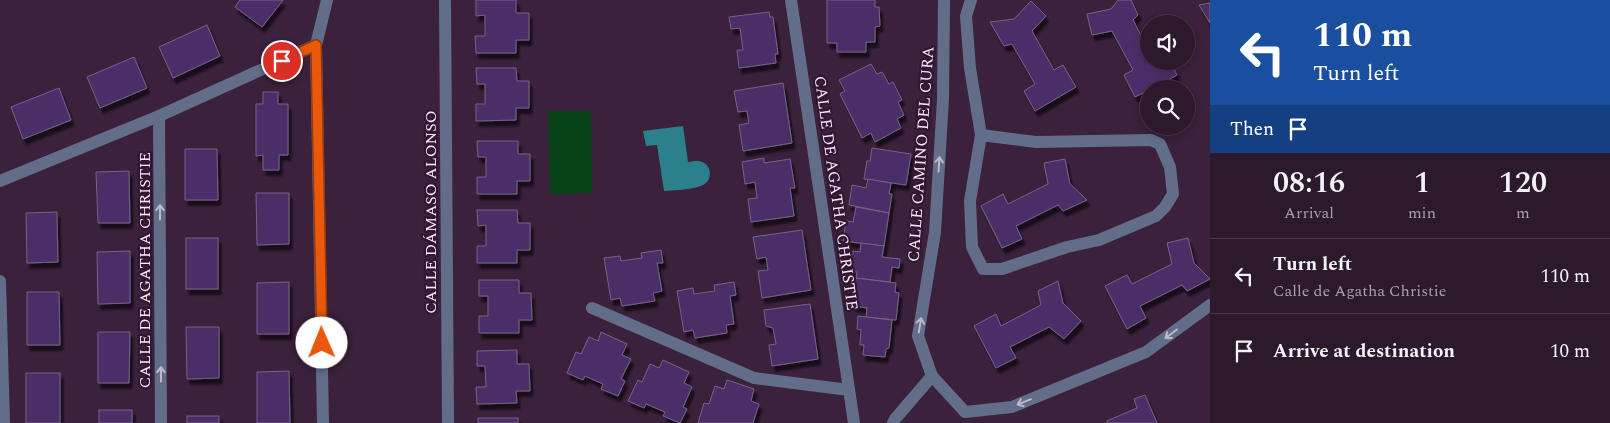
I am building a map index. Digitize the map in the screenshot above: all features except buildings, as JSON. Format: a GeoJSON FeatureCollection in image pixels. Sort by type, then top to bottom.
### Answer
{"type":"FeatureCollection","features":[{"type":"Feature","properties":{"kind":"street"},"geometry":{"type":"LineString","coordinates":[[323,423],[316,45],[327,0]]}},
{"type":"Feature","properties":{"kind":"street","name":"CALLE DÁMASO ALONSO"},"geometry":{"type":"LineString","coordinates":[[445,0],[448,423]]}},
{"type":"Feature","properties":{"kind":"street","name":"CALLE DE AGATHA CHRISTIE"},"geometry":{"type":"LineString","coordinates":[[792,0],[854,423]]}},
{"type":"Feature","properties":{"kind":"street","name":"CALLE CAMINO DEL CURA"},"geometry":{"type":"LineString","coordinates":[[944,0],[943,99],[934,232],[918,336],[932,376],[965,412],[1012,407],[1146,352],[1210,304]]}},
{"type":"Feature","properties":{"kind":"street"},"geometry":{"type":"LineString","coordinates":[[972,0],[966,16],[970,68],[981,135],[970,201],[972,247],[983,269],[1002,269],[1066,248],[1099,240],[1156,216],[1166,207],[1173,194],[1170,167],[1160,144],[1151,140],[1036,142],[981,135]]}},
{"type":"Feature","properties":{"kind":"street","name":"CALLE DE AGATHA CHRISTIE"},"geometry":{"type":"LineString","coordinates":[[0,181],[159,116],[316,45]]}},
{"type":"Feature","properties":{"kind":"street","name":"CALLE DE AGATHA CHRISTIE"},"geometry":{"type":"LineString","coordinates":[[159,116],[161,423]]}},
{"type":"Feature","properties":{"kind":"street"},"geometry":{"type":"LineString","coordinates":[[0,281],[4,423]]}},
{"type":"Feature","properties":{"kind":"street"},"geometry":{"type":"LineString","coordinates":[[592,308],[754,378],[849,390]]}},
{"type":"Feature","properties":{"kind":"street"},"geometry":{"type":"LineString","coordinates":[[893,423],[932,376]]}},
{"type":"Feature","properties":{"kind":"shaded area"},"geometry":{"type":"Polygon","coordinates":[[[548,111],[591,111],[592,193],[550,194],[548,111]]]}},
{"type":"Feature","properties":{"kind":"shaded area"},"geometry":{"type":"Polygon","coordinates":[[[683,126],[688,162],[698,161],[704,163],[707,165],[710,174],[706,183],[699,187],[664,191],[657,145],[646,146],[643,131],[683,126]]]}},
{"type":"Feature","properties":{"kind":"route"},"geometry":{"type":"LineString","coordinates":[[282,61],[316,45],[322,343]]}}]}
